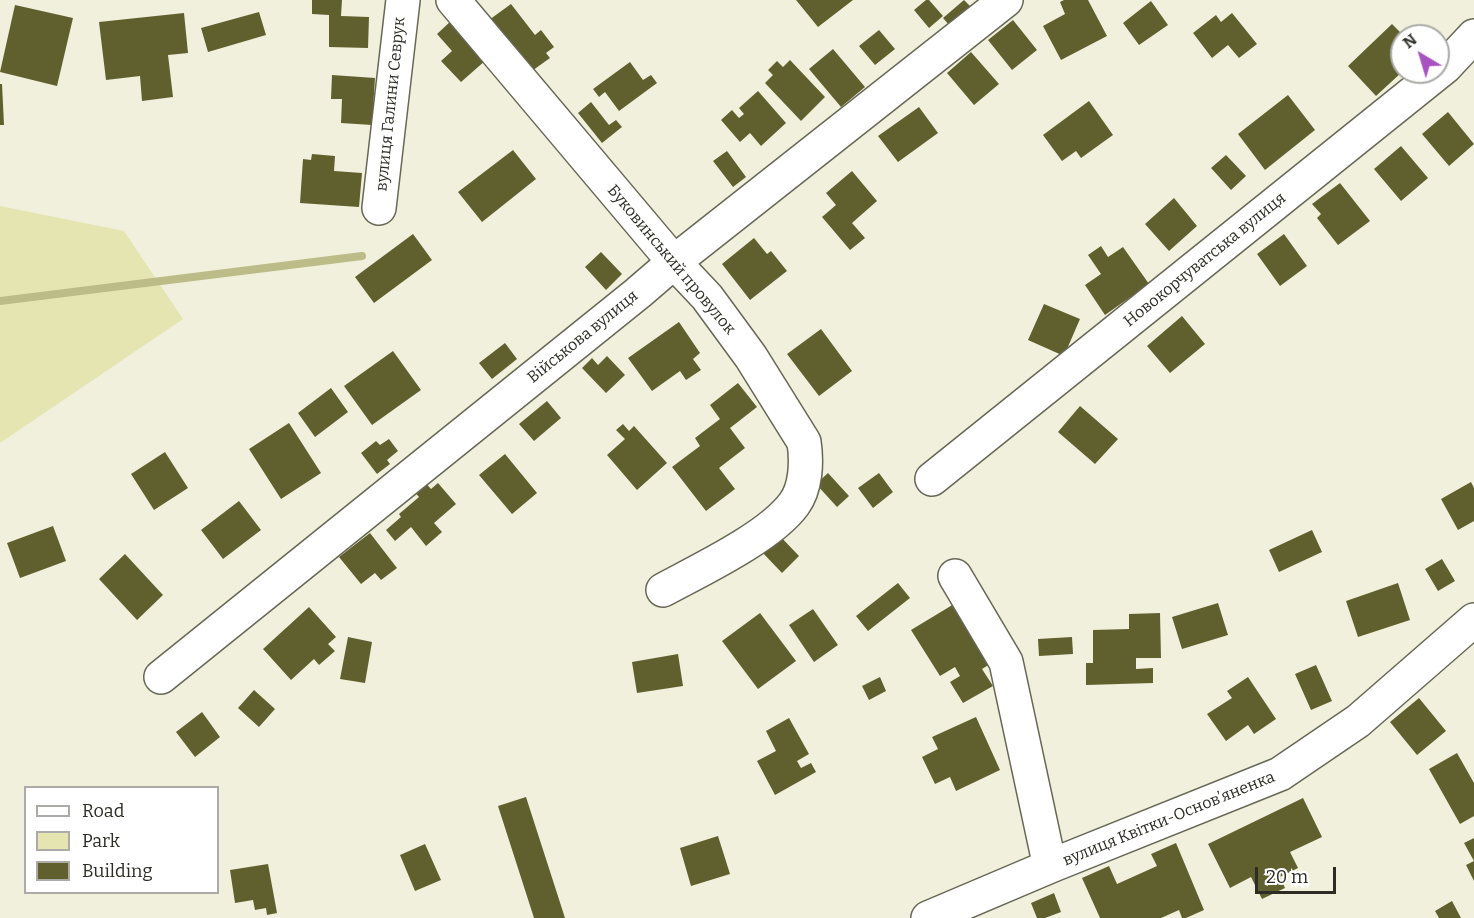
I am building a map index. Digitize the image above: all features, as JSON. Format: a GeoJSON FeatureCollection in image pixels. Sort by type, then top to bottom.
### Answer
{"type":"FeatureCollection","features":[{"type":"Feature","properties":{"kind":"street","name":"вулиця Галини Севрук"},"geometry":{"type":"LineString","coordinates":[[379,208],[403,0]]}},
{"type":"Feature","properties":{"kind":"street","name":"Буковинський провулок"},"geometry":{"type":"LineString","coordinates":[[453,0],[674,262],[707,297],[751,357],[804,442],[807,459],[803,480],[796,502],[780,521],[724,557],[663,590]]}},
{"type":"Feature","properties":{"kind":"street","name":"Військова вулиця"},"geometry":{"type":"LineString","coordinates":[[161,677],[674,262],[1006,0]]}},
{"type":"Feature","properties":{"kind":"street","name":"Новокорчуватська вулиця"},"geometry":{"type":"LineString","coordinates":[[932,479],[1445,67],[1474,36]]}},
{"type":"Feature","properties":{"kind":"street"},"geometry":{"type":"LineString","coordinates":[[955,576],[1006,662],[1047,853],[1053,865]]}},
{"type":"Feature","properties":{"kind":"street","name":"вулиця Квітки-Основ’яненка"},"geometry":{"type":"LineString","coordinates":[[928,918],[1280,774],[1358,722],[1474,620]]}},
{"type":"Feature","properties":{"kind":"green space"},"geometry":{"type":"Polygon","coordinates":[[[0,206],[124,231],[183,319],[0,443],[0,206]]]}},
{"type":"Feature","properties":{"kind":"building"},"geometry":{"type":"Polygon","coordinates":[[[312,0],[342,0],[341,16],[369,17],[368,48],[329,47],[329,15],[312,14],[312,0]]]}},
{"type":"Feature","properties":{"kind":"building"},"geometry":{"type":"Polygon","coordinates":[[[796,0],[853,0],[818,27],[796,0]]]}},
{"type":"Feature","properties":{"kind":"building"},"geometry":{"type":"Polygon","coordinates":[[[929,0],[943,16],[929,28],[914,10],[929,0]]]}},
{"type":"Feature","properties":{"kind":"building"},"geometry":{"type":"Polygon","coordinates":[[[964,0],[972,8],[950,26],[943,18],[964,0]]]}},
{"type":"Feature","properties":{"kind":"building"},"geometry":{"type":"Polygon","coordinates":[[[1088,0],[1107,36],[1061,60],[1043,26],[1065,14],[1060,2],[1088,0]]]}},
{"type":"Feature","properties":{"kind":"building"},"geometry":{"type":"Polygon","coordinates":[[[1151,1],[1168,25],[1139,45],[1123,23],[1151,1]]]}},
{"type":"Feature","properties":{"kind":"building"},"geometry":{"type":"Polygon","coordinates":[[[511,4],[535,35],[541,30],[554,47],[546,53],[550,58],[529,73],[489,20],[511,4]]]}},
{"type":"Feature","properties":{"kind":"building"},"geometry":{"type":"Polygon","coordinates":[[[15,5],[73,18],[57,86],[0,72],[15,5]]]}},
{"type":"Feature","properties":{"kind":"building"},"geometry":{"type":"Polygon","coordinates":[[[259,12],[266,35],[208,52],[201,28],[259,12]]]}},
{"type":"Feature","properties":{"kind":"building"},"geometry":{"type":"Polygon","coordinates":[[[184,13],[188,53],[168,55],[173,97],[142,101],[140,76],[106,80],[99,22],[184,13]]]}},
{"type":"Feature","properties":{"kind":"building"},"geometry":{"type":"Polygon","coordinates":[[[1232,13],[1257,44],[1239,58],[1228,45],[1212,58],[1193,33],[1216,15],[1221,22],[1232,13]]]}},
{"type":"Feature","properties":{"kind":"building"},"geometry":{"type":"Polygon","coordinates":[[[1013,20],[1037,50],[1012,70],[988,40],[1013,20]]]}},
{"type":"Feature","properties":{"kind":"building"},"geometry":{"type":"Polygon","coordinates":[[[451,21],[486,60],[461,82],[441,61],[452,51],[437,34],[451,21]]]}},
{"type":"Feature","properties":{"kind":"building"},"geometry":{"type":"Polygon","coordinates":[[[1390,26],[1390,83],[1376,96],[1348,66],[1390,26]]]}},
{"type":"Feature","properties":{"kind":"building"},"geometry":{"type":"Polygon","coordinates":[[[879,30],[895,49],[875,65],[859,46],[879,30]]]}},
{"type":"Feature","properties":{"kind":"building"},"geometry":{"type":"Polygon","coordinates":[[[833,49],[865,87],[841,107],[809,69],[833,49]]]}},
{"type":"Feature","properties":{"kind":"building"},"geometry":{"type":"Polygon","coordinates":[[[971,52],[999,84],[974,105],[947,73],[971,52]]]}},
{"type":"Feature","properties":{"kind":"building"},"geometry":{"type":"Polygon","coordinates":[[[790,60],[825,97],[801,121],[765,83],[773,75],[768,70],[777,61],[783,67],[790,60]]]}},
{"type":"Feature","properties":{"kind":"building"},"geometry":{"type":"Polygon","coordinates":[[[630,62],[643,80],[651,75],[657,83],[619,111],[605,92],[599,97],[593,89],[630,62]]]}},
{"type":"Feature","properties":{"kind":"building"},"geometry":{"type":"Polygon","coordinates":[[[332,75],[375,78],[372,125],[341,123],[342,99],[331,99],[332,75]]]}},
{"type":"Feature","properties":{"kind":"building"},"geometry":{"type":"Polygon","coordinates":[[[0,84],[2,84],[4,125],[0,125],[0,84]]]}},
{"type":"Feature","properties":{"kind":"building"},"geometry":{"type":"Polygon","coordinates":[[[758,91],[786,123],[761,146],[750,133],[740,142],[721,120],[732,110],[739,118],[744,114],[739,108],[758,91]]]}},
{"type":"Feature","properties":{"kind":"building"},"geometry":{"type":"Polygon","coordinates":[[[1288,95],[1315,130],[1265,170],[1238,134],[1288,95]]]}},
{"type":"Feature","properties":{"kind":"building"},"geometry":{"type":"Polygon","coordinates":[[[1089,101],[1113,135],[1081,158],[1076,151],[1062,161],[1043,135],[1089,101]]]}},
{"type":"Feature","properties":{"kind":"building"},"geometry":{"type":"Polygon","coordinates":[[[591,102],[609,125],[616,120],[622,127],[602,143],[578,113],[591,102]]]}},
{"type":"Feature","properties":{"kind":"building"},"geometry":{"type":"Polygon","coordinates":[[[919,107],[938,133],[898,162],[878,136],[919,107]]]}},
{"type":"Feature","properties":{"kind":"building"},"geometry":{"type":"Polygon","coordinates":[[[1448,112],[1474,144],[1449,166],[1422,134],[1448,112]]]}},
{"type":"Feature","properties":{"kind":"building"},"geometry":{"type":"Polygon","coordinates":[[[1401,146],[1428,178],[1401,201],[1374,169],[1401,146]]]}},
{"type":"Feature","properties":{"kind":"building"},"geometry":{"type":"Polygon","coordinates":[[[513,150],[536,179],[482,222],[458,192],[513,150]]]}},
{"type":"Feature","properties":{"kind":"building"},"geometry":{"type":"Polygon","coordinates":[[[727,151],[746,177],[733,187],[713,161],[727,151]]]}},
{"type":"Feature","properties":{"kind":"building"},"geometry":{"type":"Polygon","coordinates":[[[312,154],[335,156],[334,171],[362,173],[359,207],[300,203],[303,159],[311,160],[312,154]]]}},
{"type":"Feature","properties":{"kind":"building"},"geometry":{"type":"Polygon","coordinates":[[[1226,155],[1246,176],[1231,190],[1211,168],[1226,155]]]}},
{"type":"Feature","properties":{"kind":"building"},"geometry":{"type":"Polygon","coordinates":[[[852,171],[877,201],[852,223],[865,238],[850,250],[822,217],[836,205],[826,193],[852,171]]]}},
{"type":"Feature","properties":{"kind":"building"},"geometry":{"type":"Polygon","coordinates":[[[1340,183],[1370,221],[1338,245],[1317,218],[1321,214],[1312,204],[1340,183]]]}},
{"type":"Feature","properties":{"kind":"building"},"geometry":{"type":"Polygon","coordinates":[[[1174,198],[1197,226],[1169,251],[1145,224],[1174,198]]]}},
{"type":"Feature","properties":{"kind":"building"},"geometry":{"type":"Polygon","coordinates":[[[413,234],[432,260],[374,303],[355,277],[413,234]]]}},
{"type":"Feature","properties":{"kind":"building"},"geometry":{"type":"Polygon","coordinates":[[[1284,234],[1307,266],[1280,286],[1257,254],[1284,234]]]}},
{"type":"Feature","properties":{"kind":"building"},"geometry":{"type":"Polygon","coordinates":[[[754,238],[767,254],[771,251],[787,271],[750,300],[722,264],[754,238]]]}},
{"type":"Feature","properties":{"kind":"building"},"geometry":{"type":"Polygon","coordinates":[[[1101,246],[1108,257],[1123,247],[1149,284],[1105,315],[1085,285],[1101,274],[1088,255],[1101,246]]]}},
{"type":"Feature","properties":{"kind":"building"},"geometry":{"type":"Polygon","coordinates":[[[601,252],[622,274],[606,290],[585,267],[601,252]]]}},
{"type":"Feature","properties":{"kind":"building"},"geometry":{"type":"Polygon","coordinates":[[[1044,304],[1080,319],[1064,356],[1028,340],[1044,304]]]}},
{"type":"Feature","properties":{"kind":"building"},"geometry":{"type":"Polygon","coordinates":[[[1182,316],[1205,344],[1170,373],[1147,346],[1182,316]]]}},
{"type":"Feature","properties":{"kind":"building"},"geometry":{"type":"Polygon","coordinates":[[[679,322],[700,353],[693,359],[701,370],[686,380],[680,371],[652,391],[628,358],[679,322]]]}},
{"type":"Feature","properties":{"kind":"building"},"geometry":{"type":"Polygon","coordinates":[[[821,329],[852,371],[819,396],[787,354],[821,329]]]}},
{"type":"Feature","properties":{"kind":"building"},"geometry":{"type":"Polygon","coordinates":[[[505,343],[517,359],[492,379],[479,363],[505,343]]]}},
{"type":"Feature","properties":{"kind":"building"},"geometry":{"type":"Polygon","coordinates":[[[393,351],[421,390],[372,425],[344,386],[393,351]]]}},
{"type":"Feature","properties":{"kind":"building"},"geometry":{"type":"Polygon","coordinates":[[[607,356],[625,375],[606,393],[582,368],[592,358],[598,365],[607,356]]]}},
{"type":"Feature","properties":{"kind":"building"},"geometry":{"type":"Polygon","coordinates":[[[738,383],[757,407],[730,428],[745,448],[719,468],[735,489],[706,511],[672,467],[700,446],[695,438],[720,419],[710,405],[738,383]]]}},
{"type":"Feature","properties":{"kind":"building"},"geometry":{"type":"Polygon","coordinates":[[[331,388],[348,412],[315,437],[298,413],[331,388]]]}},
{"type":"Feature","properties":{"kind":"building"},"geometry":{"type":"Polygon","coordinates":[[[547,401],[561,418],[534,441],[519,424],[547,401]]]}},
{"type":"Feature","properties":{"kind":"building"},"geometry":{"type":"Polygon","coordinates":[[[1080,406],[1118,439],[1095,464],[1058,432],[1080,406]]]}},
{"type":"Feature","properties":{"kind":"building"},"geometry":{"type":"Polygon","coordinates":[[[289,423],[321,473],[281,499],[249,449],[289,423]]]}},
{"type":"Feature","properties":{"kind":"building"},"geometry":{"type":"Polygon","coordinates":[[[623,424],[629,431],[634,426],[667,463],[637,490],[607,455],[625,439],[616,430],[623,424]]]}},
{"type":"Feature","properties":{"kind":"building"},"geometry":{"type":"Polygon","coordinates":[[[389,439],[398,451],[387,460],[390,464],[377,474],[361,453],[376,441],[380,445],[389,439]]]}},
{"type":"Feature","properties":{"kind":"building"},"geometry":{"type":"Polygon","coordinates":[[[165,452],[188,488],[154,510],[131,474],[165,452]]]}},
{"type":"Feature","properties":{"kind":"building"},"geometry":{"type":"Polygon","coordinates":[[[505,454],[537,493],[512,514],[479,475],[505,454]]]}},
{"type":"Feature","properties":{"kind":"building"},"geometry":{"type":"Polygon","coordinates":[[[828,473],[849,496],[837,507],[816,484],[828,473]]]}},
{"type":"Feature","properties":{"kind":"building"},"geometry":{"type":"Polygon","coordinates":[[[879,473],[893,492],[873,508],[858,488],[879,473]]]}},
{"type":"Feature","properties":{"kind":"building"},"geometry":{"type":"Polygon","coordinates":[[[422,479],[431,489],[438,483],[456,504],[434,523],[442,532],[426,546],[411,527],[395,541],[386,530],[401,517],[399,514],[419,497],[411,488],[422,479]]]}},
{"type":"Feature","properties":{"kind":"building"},"geometry":{"type":"Polygon","coordinates":[[[1471,482],[1474,488],[1474,521],[1458,530],[1441,499],[1471,482]]]}},
{"type":"Feature","properties":{"kind":"building"},"geometry":{"type":"Polygon","coordinates":[[[239,501],[261,530],[223,559],[201,530],[239,501]]]}},
{"type":"Feature","properties":{"kind":"building"},"geometry":{"type":"Polygon","coordinates":[[[53,526],[66,561],[20,578],[7,543],[53,526]]]}},
{"type":"Feature","properties":{"kind":"building"},"geometry":{"type":"Polygon","coordinates":[[[1312,530],[1322,552],[1279,572],[1269,550],[1312,530]]]}},
{"type":"Feature","properties":{"kind":"building"},"geometry":{"type":"Polygon","coordinates":[[[370,533],[397,568],[381,580],[375,573],[361,584],[339,557],[370,533]]]}},
{"type":"Feature","properties":{"kind":"building"},"geometry":{"type":"Polygon","coordinates":[[[778,534],[799,556],[782,573],[761,551],[778,534]]]}},
{"type":"Feature","properties":{"kind":"building"},"geometry":{"type":"Polygon","coordinates":[[[125,554],[163,595],[137,620],[99,579],[125,554]]]}},
{"type":"Feature","properties":{"kind":"building"},"geometry":{"type":"Polygon","coordinates":[[[1442,559],[1455,581],[1438,591],[1425,569],[1442,559]]]}},
{"type":"Feature","properties":{"kind":"building"},"geometry":{"type":"Polygon","coordinates":[[[898,583],[910,598],[868,631],[856,616],[898,583]]]}},
{"type":"Feature","properties":{"kind":"building"},"geometry":{"type":"Polygon","coordinates":[[[1398,583],[1410,620],[1358,637],[1346,601],[1398,583]]]}},
{"type":"Feature","properties":{"kind":"building"},"geometry":{"type":"Polygon","coordinates":[[[1218,603],[1228,635],[1182,649],[1172,617],[1218,603]]]}},
{"type":"Feature","properties":{"kind":"building"},"geometry":{"type":"Polygon","coordinates":[[[954,604],[990,664],[982,669],[993,686],[963,703],[950,682],[960,676],[955,667],[940,676],[911,630],[954,604]]]}},
{"type":"Feature","properties":{"kind":"building"},"geometry":{"type":"Polygon","coordinates":[[[309,607],[336,637],[328,644],[335,651],[319,665],[314,659],[291,680],[263,649],[309,607]]]}},
{"type":"Feature","properties":{"kind":"building"},"geometry":{"type":"Polygon","coordinates":[[[813,609],[838,645],[814,662],[789,625],[813,609]]]}},
{"type":"Feature","properties":{"kind":"building"},"geometry":{"type":"Polygon","coordinates":[[[760,613],[796,661],[758,689],[722,641],[760,613]]]}},
{"type":"Feature","properties":{"kind":"building"},"geometry":{"type":"Polygon","coordinates":[[[1160,613],[1161,658],[1136,658],[1136,669],[1153,668],[1153,683],[1086,685],[1086,663],[1093,663],[1093,630],[1129,629],[1129,614],[1160,613]]]}},
{"type":"Feature","properties":{"kind":"building"},"geometry":{"type":"Polygon","coordinates":[[[348,637],[372,642],[365,683],[340,679],[348,637]]]}},
{"type":"Feature","properties":{"kind":"building"},"geometry":{"type":"Polygon","coordinates":[[[1072,637],[1073,654],[1039,656],[1038,639],[1072,637]]]}},
{"type":"Feature","properties":{"kind":"building"},"geometry":{"type":"Polygon","coordinates":[[[678,654],[683,686],[637,693],[632,662],[678,654]]]}},
{"type":"Feature","properties":{"kind":"building"},"geometry":{"type":"Polygon","coordinates":[[[1316,665],[1332,701],[1311,710],[1295,674],[1316,665]]]}},
{"type":"Feature","properties":{"kind":"building"},"geometry":{"type":"Polygon","coordinates":[[[880,677],[886,691],[869,700],[862,686],[880,677]]]}},
{"type":"Feature","properties":{"kind":"building"},"geometry":{"type":"Polygon","coordinates":[[[1248,677],[1276,719],[1254,734],[1248,725],[1226,741],[1207,714],[1232,698],[1227,691],[1248,677]]]}},
{"type":"Feature","properties":{"kind":"building"},"geometry":{"type":"Polygon","coordinates":[[[254,690],[275,709],[259,727],[238,708],[254,690]]]}},
{"type":"Feature","properties":{"kind":"building"},"geometry":{"type":"Polygon","coordinates":[[[1419,698],[1446,731],[1417,755],[1390,722],[1419,698]]]}},
{"type":"Feature","properties":{"kind":"building"},"geometry":{"type":"Polygon","coordinates":[[[202,712],[220,737],[195,757],[176,732],[202,712]]]}},
{"type":"Feature","properties":{"kind":"building"},"geometry":{"type":"Polygon","coordinates":[[[976,717],[1000,770],[956,791],[950,777],[935,784],[922,757],[938,749],[932,737],[976,717]]]}},
{"type":"Feature","properties":{"kind":"building"},"geometry":{"type":"Polygon","coordinates":[[[789,718],[809,754],[797,761],[801,768],[811,763],[816,772],[775,795],[757,761],[776,751],[766,731],[789,718]]]}},
{"type":"Feature","properties":{"kind":"building"},"geometry":{"type":"Polygon","coordinates":[[[1457,753],[1474,783],[1474,816],[1460,824],[1429,769],[1457,753]]]}},
{"type":"Feature","properties":{"kind":"building"},"geometry":{"type":"Polygon","coordinates":[[[526,797],[565,918],[534,918],[498,806],[526,797]]]}},
{"type":"Feature","properties":{"kind":"building"},"geometry":{"type":"Polygon","coordinates":[[[1303,798],[1322,837],[1290,852],[1298,868],[1280,877],[1285,888],[1262,899],[1251,877],[1230,888],[1208,844],[1303,798]]]}},
{"type":"Feature","properties":{"kind":"building"},"geometry":{"type":"Polygon","coordinates":[[[718,836],[730,874],[691,886],[680,848],[718,836]]]}},
{"type":"Feature","properties":{"kind":"building"},"geometry":{"type":"Polygon","coordinates":[[[1474,838],[1474,861],[1464,843],[1474,838]]]}},
{"type":"Feature","properties":{"kind":"building"},"geometry":{"type":"Polygon","coordinates":[[[1176,843],[1204,910],[1186,918],[1182,918],[1179,910],[1161,918],[1100,918],[1082,878],[1109,866],[1117,884],[1157,866],[1151,854],[1176,843]]]}},
{"type":"Feature","properties":{"kind":"building"},"geometry":{"type":"Polygon","coordinates":[[[425,844],[441,880],[415,891],[400,855],[425,844]]]}},
{"type":"Feature","properties":{"kind":"building"},"geometry":{"type":"Polygon","coordinates":[[[1474,861],[1474,881],[1466,865],[1474,861]]]}},
{"type":"Feature","properties":{"kind":"building"},"geometry":{"type":"Polygon","coordinates":[[[268,864],[277,913],[267,915],[266,908],[255,910],[253,900],[235,903],[230,870],[268,864]]]}},
{"type":"Feature","properties":{"kind":"building"},"geometry":{"type":"Polygon","coordinates":[[[1054,893],[1061,912],[1045,918],[1037,918],[1031,903],[1054,893]]]}},
{"type":"Feature","properties":{"kind":"building"},"geometry":{"type":"Polygon","coordinates":[[[1452,901],[1461,918],[1439,918],[1435,911],[1452,901]]]}},
{"type":"Feature","properties":{"kind":"waterway"},"geometry":{"type":"LineString","coordinates":[[0,301],[362,256]]}}]}
